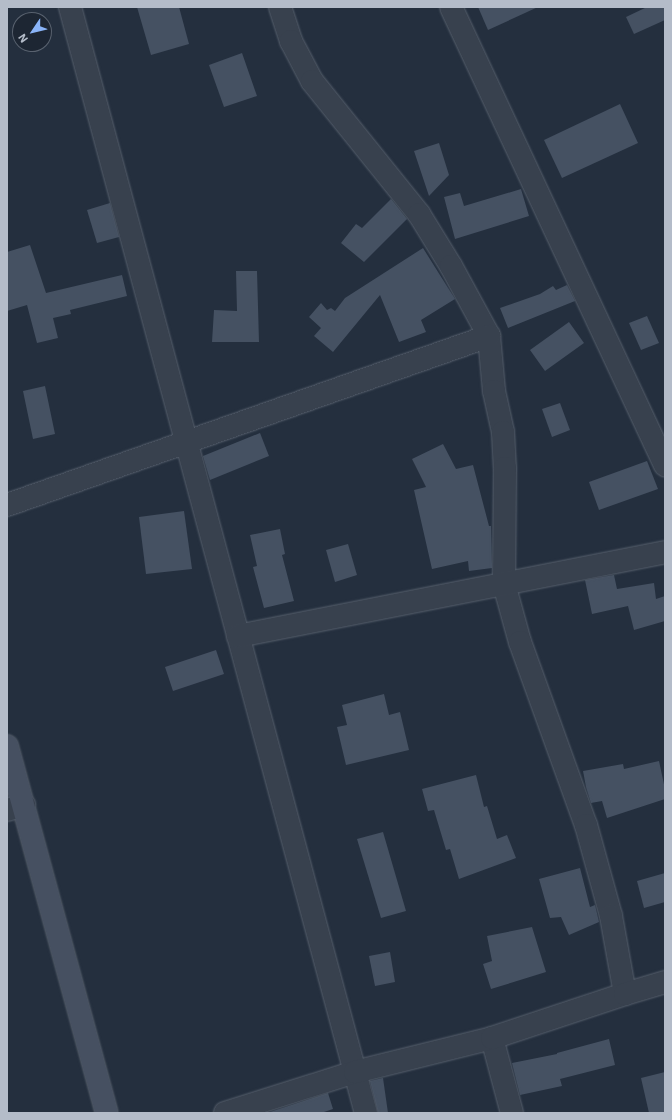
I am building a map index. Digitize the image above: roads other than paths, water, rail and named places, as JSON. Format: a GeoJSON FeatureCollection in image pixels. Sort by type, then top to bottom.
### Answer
{"type":"FeatureCollection","features":[{"type":"Feature","properties":{"kind":"main road"},"geometry":{"type":"LineString","coordinates":[[7,746],[15,808],[107,1113]]}},
{"type":"Feature","properties":{"kind":"street"},"geometry":{"type":"LineString","coordinates":[[70,7],[366,1113]]}},
{"type":"Feature","properties":{"kind":"street"},"geometry":{"type":"LineString","coordinates":[[280,7],[291,41],[312,81],[419,214],[451,266],[489,336],[494,391],[503,432],[505,468],[504,584],[520,642],[586,824],[611,916],[625,994]]}},
{"type":"Feature","properties":{"kind":"street"},"geometry":{"type":"LineString","coordinates":[[451,7],[665,465]]}},
{"type":"Feature","properties":{"kind":"street"},"geometry":{"type":"LineString","coordinates":[[7,505],[489,336]]}},
{"type":"Feature","properties":{"kind":"street"},"geometry":{"type":"LineString","coordinates":[[238,636],[665,552]]}},
{"type":"Feature","properties":{"kind":"street"},"geometry":{"type":"LineString","coordinates":[[225,1113],[355,1072],[492,1038],[665,982]]}},
{"type":"Feature","properties":{"kind":"street"},"geometry":{"type":"LineString","coordinates":[[492,1038],[512,1113]]}}]}
